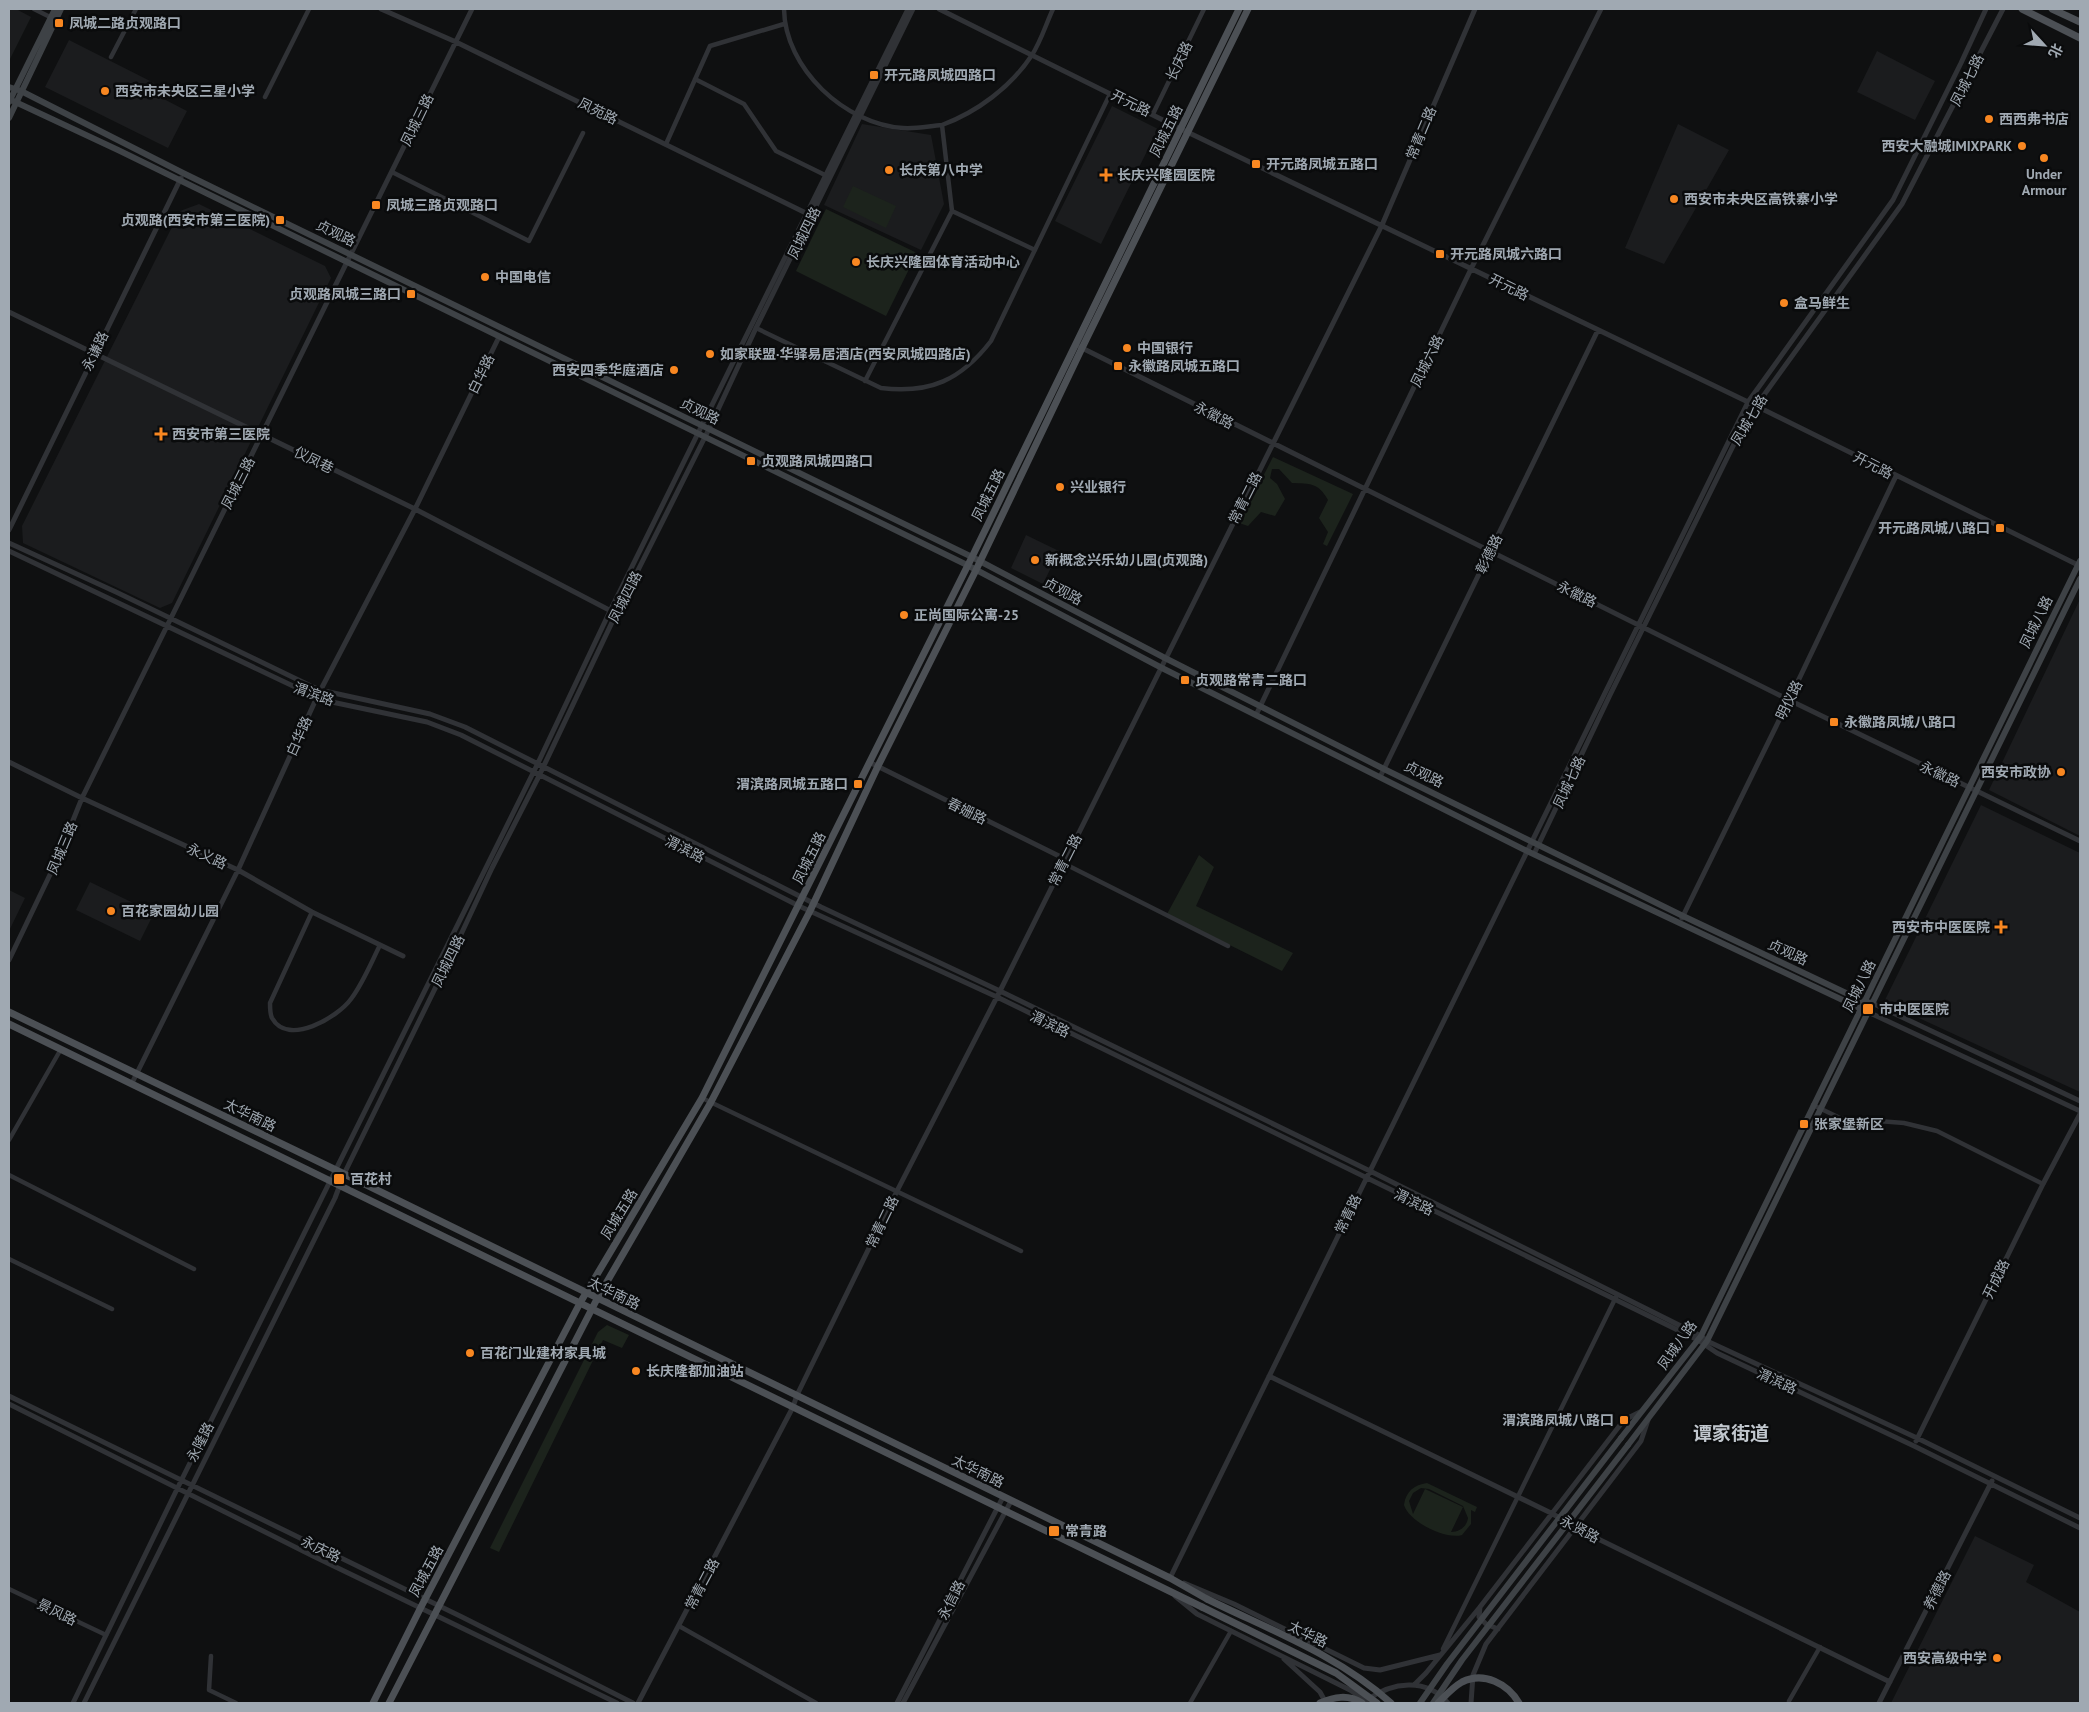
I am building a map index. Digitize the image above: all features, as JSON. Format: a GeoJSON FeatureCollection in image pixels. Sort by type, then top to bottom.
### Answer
{"type":"FeatureCollection","features":[{"type":"Feature","properties":{"kind":"main road"},"geometry":{"type":"LineString","coordinates":[[9,118],[15,89],[54,9]]}},
{"type":"Feature","properties":{"kind":"main road"},"geometry":{"type":"LineString","coordinates":[[15,89],[61,9]]}},
{"type":"Feature","properties":{"kind":"main road","name":"凤城五路"},"geometry":{"type":"LineString","coordinates":[[390,1703],[597,1299],[711,1102],[810,911],[878,766],[976,570],[1078,347],[1240,9]]}},
{"type":"Feature","properties":{"kind":"main road","name":"凤城五路"},"geometry":{"type":"LineString","coordinates":[[373,1703],[580,1303],[702,1098],[967,565],[1188,132],[1248,9]]}},
{"type":"Feature","properties":{"kind":"main road"},"geometry":{"type":"LineString","coordinates":[[2022,9],[2080,38]]}},
{"type":"Feature","properties":{"kind":"main road"},"geometry":{"type":"LineString","coordinates":[[2052,9],[2080,22]]}},
{"type":"Feature","properties":{"kind":"main road","name":"贞观路"},"geometry":{"type":"LineString","coordinates":[[15,89],[183,173],[972,557],[1165,658],[1384,769],[1865,1008]]}},
{"type":"Feature","properties":{"kind":"main road","name":"贞观路"},"geometry":{"type":"LineString","coordinates":[[11,101],[180,180],[967,565],[1160,667],[1531,853],[1865,1008]]}},
{"type":"Feature","properties":{"kind":"main road","name":"凤城八路"},"geometry":{"type":"LineString","coordinates":[[1872,1003],[2080,566]]}},
{"type":"Feature","properties":{"kind":"main road","name":"凤城八路"},"geometry":{"type":"LineString","coordinates":[[1420,1703],[1447,1664],[1700,1338],[1813,1105],[1865,1008],[1973,789],[2080,580]]}},
{"type":"Feature","properties":{"kind":"main road","name":"贞观路"},"geometry":{"type":"LineString","coordinates":[[1865,1008],[1872,1003]]}},
{"type":"Feature","properties":{"kind":"main road","name":"凤城八路"},"geometry":{"type":"LineString","coordinates":[[1433,1703],[1468,1653],[1706,1343],[1820,1109],[1865,1008]]}},
{"type":"Feature","properties":{"kind":"main road","name":"太华南路"},"geometry":{"type":"LineString","coordinates":[[9,1012],[797,1395],[1170,1578],[1207,1599]]}},
{"type":"Feature","properties":{"kind":"main road","name":"太华南路"},"geometry":{"type":"LineString","coordinates":[[9,1024],[1202,1607]]}},
{"type":"Feature","properties":{"kind":"main road","name":"太华路"},"geometry":{"type":"LineString","coordinates":[[1207,1599],[1333,1660],[1362,1678],[1391,1703]]}},
{"type":"Feature","properties":{"kind":"main road","name":"太华路"},"geometry":{"type":"LineString","coordinates":[[1202,1607],[1336,1673],[1377,1703]]}},
{"type":"Feature","properties":{"kind":"main road"},"geometry":{"type":"LineString","coordinates":[[1438,1703],[1462,1682],[1478,1678],[1493,1680],[1506,1686],[1519,1703]]}},
{"type":"Feature","properties":{"kind":"main road"},"geometry":{"type":"LineString","coordinates":[[1320,1703],[1334,1697],[1354,1699],[1364,1703]]}},
{"type":"Feature","properties":{"kind":"street"},"geometry":{"type":"LineString","coordinates":[[34,9],[50,17]]}},
{"type":"Feature","properties":{"kind":"street"},"geometry":{"type":"LineString","coordinates":[[112,57],[136,9]]}},
{"type":"Feature","properties":{"kind":"street"},"geometry":{"type":"LineString","coordinates":[[265,97],[309,9]]}},
{"type":"Feature","properties":{"kind":"street","name":"凤苑路"},"geometry":{"type":"LineString","coordinates":[[381,9],[456,42],[810,215]]}},
{"type":"Feature","properties":{"kind":"street","name":"凤城三路"},"geometry":{"type":"LineString","coordinates":[[9,960],[57,860],[82,798],[472,9]]}},
{"type":"Feature","properties":{"kind":"street"},"geometry":{"type":"LineString","coordinates":[[784,9],[784,24],[799,58],[819,88],[838,104],[858,115],[879,123],[904,128],[942,125],[958,119],[991,99],[1032,54],[1053,9]]}},
{"type":"Feature","properties":{"kind":"street","name":"凤城四路"},"geometry":{"type":"LineString","coordinates":[[613,612],[710,429],[908,9]]}},
{"type":"Feature","properties":{"kind":"street","name":"凤城四路"},"geometry":{"type":"LineString","coordinates":[[340,1186],[344,1174],[492,868],[539,776],[540,766],[702,425],[810,215],[825,175],[913,9]]}},
{"type":"Feature","properties":{"kind":"street","name":"开元路"},"geometry":{"type":"LineString","coordinates":[[939,9],[1181,129],[1748,402],[2080,566]]}},
{"type":"Feature","properties":{"kind":"street","name":"长庆路"},"geometry":{"type":"LineString","coordinates":[[1153,114],[1204,9]]}},
{"type":"Feature","properties":{"kind":"street","name":"常青二路"},"geometry":{"type":"LineString","coordinates":[[638,1703],[793,1407],[797,1395],[897,1191],[1000,991],[1382,225],[1475,9]]}},
{"type":"Feature","properties":{"kind":"street","name":"凤城六路"},"geometry":{"type":"LineString","coordinates":[[1256,715],[1471,269],[1601,9]]}},
{"type":"Feature","properties":{"kind":"street","name":"凤城七路"},"geometry":{"type":"LineString","coordinates":[[1531,853],[1642,626],[1748,402],[1893,200],[1957,72],[1986,9]]}},
{"type":"Feature","properties":{"kind":"street","name":"凤城七路"},"geometry":{"type":"LineString","coordinates":[[1642,626],[1741,430],[1756,406],[1902,204],[2003,9]]}},
{"type":"Feature","properties":{"kind":"street"},"geometry":{"type":"LineString","coordinates":[[666,144],[710,46],[784,24]]}},
{"type":"Feature","properties":{"kind":"street"},"geometry":{"type":"LineString","coordinates":[[695,79],[744,104],[776,151],[825,175]]}},
{"type":"Feature","properties":{"kind":"street"},"geometry":{"type":"LineString","coordinates":[[756,328],[881,388],[902,391],[933,385],[948,380],[962,372],[991,341],[1110,94]]}},
{"type":"Feature","properties":{"kind":"street"},"geometry":{"type":"LineString","coordinates":[[865,380],[952,211],[942,125]]}},
{"type":"Feature","properties":{"kind":"street"},"geometry":{"type":"LineString","coordinates":[[392,172],[529,241],[583,133]]}},
{"type":"Feature","properties":{"kind":"street","name":"永谦路"},"geometry":{"type":"LineString","coordinates":[[9,530],[183,173]]}},
{"type":"Feature","properties":{"kind":"street"},"geometry":{"type":"LineString","coordinates":[[952,211],[1035,250]]}},
{"type":"Feature","properties":{"kind":"street","name":"仪凤巷"},"geometry":{"type":"LineString","coordinates":[[9,312],[414,508],[613,612]]}},
{"type":"Feature","properties":{"kind":"street","name":"彰德路"},"geometry":{"type":"LineString","coordinates":[[1380,777],[1598,330]]}},
{"type":"Feature","properties":{"kind":"street","name":"白华路"},"geometry":{"type":"LineString","coordinates":[[132,1084],[238,870],[317,697],[499,337]]}},
{"type":"Feature","properties":{"kind":"street","name":"永徽路"},"geometry":{"type":"LineString","coordinates":[[1078,347],[1789,700],[2080,841]]}},
{"type":"Feature","properties":{"kind":"street","name":"明仪路"},"geometry":{"type":"LineString","coordinates":[[1680,923],[1896,476]]}},
{"type":"Feature","properties":{"kind":"street","name":"渭滨路"},"geometry":{"type":"LineString","coordinates":[[9,544],[321,690],[430,714],[465,727],[803,898],[1000,991],[1618,1294],[1706,1343],[2080,1528]]}},
{"type":"Feature","properties":{"kind":"street","name":"渭滨路"},"geometry":{"type":"LineString","coordinates":[[9,551],[317,697],[427,722],[461,735],[799,906],[996,998],[1614,1300],[1700,1338]]}},
{"type":"Feature","properties":{"kind":"street","name":"永义路"},"geometry":{"type":"LineString","coordinates":[[9,762],[238,870],[312,912],[403,956]]}},
{"type":"Feature","properties":{"kind":"street","name":"春姗路"},"geometry":{"type":"LineString","coordinates":[[869,762],[1064,861]]}},
{"type":"Feature","properties":{"kind":"street","name":"凤城四路"},"geometry":{"type":"LineString","coordinates":[[330,1182],[533,772],[540,766]]}},
{"type":"Feature","properties":{"kind":"street","name":"常青路"},"geometry":{"type":"LineString","coordinates":[[1170,1578],[1366,1178],[1531,853]]}},
{"type":"Feature","properties":{"kind":"street"},"geometry":{"type":"LineString","coordinates":[[1064,861],[1228,946]]}},
{"type":"Feature","properties":{"kind":"street"},"geometry":{"type":"LineString","coordinates":[[312,912],[270,1003],[272,1017],[276,1023],[285,1029],[307,1029],[338,1012],[350,1000],[380,945]]}},
{"type":"Feature","properties":{"kind":"street","name":"贞观路"},"geometry":{"type":"LineString","coordinates":[[1872,1003],[2080,1101]]}},
{"type":"Feature","properties":{"kind":"street","name":"贞观路"},"geometry":{"type":"LineString","coordinates":[[1865,1008],[2080,1112]]}},
{"type":"Feature","properties":{"kind":"street"},"geometry":{"type":"LineString","coordinates":[[9,1140],[61,1048]]}},
{"type":"Feature","properties":{"kind":"street"},"geometry":{"type":"LineString","coordinates":[[702,1098],[1021,1251]]}},
{"type":"Feature","properties":{"kind":"street"},"geometry":{"type":"LineString","coordinates":[[1813,1105],[1840,1118],[1904,1123],[1937,1131],[2043,1184]]}},
{"type":"Feature","properties":{"kind":"street","name":"开成路"},"geometry":{"type":"LineString","coordinates":[[1914,1446],[2080,1112]]}},
{"type":"Feature","properties":{"kind":"street"},"geometry":{"type":"LineString","coordinates":[[9,1175],[194,1269]]}},
{"type":"Feature","properties":{"kind":"street","name":"永隆路"},"geometry":{"type":"LineString","coordinates":[[73,1703],[177,1488],[330,1182]]}},
{"type":"Feature","properties":{"kind":"street","name":"永隆路"},"geometry":{"type":"LineString","coordinates":[[84,1703],[340,1186]]}},
{"type":"Feature","properties":{"kind":"street"},"geometry":{"type":"LineString","coordinates":[[9,1259],[112,1309]]}},
{"type":"Feature","properties":{"kind":"street"},"geometry":{"type":"LineString","coordinates":[[1170,1578],[1234,1604],[1364,1668],[1380,1670],[1440,1656],[1618,1294]]}},
{"type":"Feature","properties":{"kind":"street","name":"渭滨路"},"geometry":{"type":"LineString","coordinates":[[1706,1343],[1917,1438],[2080,1518]]}},
{"type":"Feature","properties":{"kind":"street","name":"永贤路"},"geometry":{"type":"LineString","coordinates":[[1269,1376],[1551,1513],[1890,1682]]}},
{"type":"Feature","properties":{"kind":"street","name":"永庆路"},"geometry":{"type":"LineString","coordinates":[[9,1396],[633,1703]]}},
{"type":"Feature","properties":{"kind":"street","name":"永庆路"},"geometry":{"type":"LineString","coordinates":[[9,1404],[617,1703]]}},
{"type":"Feature","properties":{"kind":"street","name":"凤城八路"},"geometry":{"type":"LineString","coordinates":[[1414,1685],[1480,1607],[1624,1420],[1642,1411]]}},
{"type":"Feature","properties":{"kind":"street","name":"凤城八路"},"geometry":{"type":"LineString","coordinates":[[1471,1703],[1474,1675],[1486,1644],[1641,1441],[1649,1419]]}},
{"type":"Feature","properties":{"kind":"street","name":"养德路"},"geometry":{"type":"LineString","coordinates":[[1880,1703],[1994,1476]]}},
{"type":"Feature","properties":{"kind":"street","name":"永信路"},"geometry":{"type":"LineString","coordinates":[[897,1703],[1003,1497]]}},
{"type":"Feature","properties":{"kind":"street","name":"永信路"},"geometry":{"type":"LineString","coordinates":[[903,1703],[1011,1501]]}},
{"type":"Feature","properties":{"kind":"street","name":"景风路"},"geometry":{"type":"LineString","coordinates":[[9,1588],[106,1635]]}},
{"type":"Feature","properties":{"kind":"street"},"geometry":{"type":"LineString","coordinates":[[1165,1588],[1197,1614],[1350,1690],[1364,1703],[1380,1691],[1396,1685],[1414,1685],[1431,1690],[1448,1703]]}},
{"type":"Feature","properties":{"kind":"street"},"geometry":{"type":"LineString","coordinates":[[1480,1607],[1479,1617],[1486,1624],[1498,1629]]}},
{"type":"Feature","properties":{"kind":"street"},"geometry":{"type":"LineString","coordinates":[[679,1626],[816,1703]]}},
{"type":"Feature","properties":{"kind":"street"},"geometry":{"type":"LineString","coordinates":[[1190,1703],[1231,1631]]}},
{"type":"Feature","properties":{"kind":"street"},"geometry":{"type":"LineString","coordinates":[[1788,1701],[1820,1647]]}},
{"type":"Feature","properties":{"kind":"street"},"geometry":{"type":"LineString","coordinates":[[1269,1649],[1300,1673],[1320,1692],[1326,1703]]}},
{"type":"Feature","properties":{"kind":"street"},"geometry":{"type":"LineString","coordinates":[[211,1656],[209,1690],[236,1703]]}},
{"type":"Feature","properties":{"kind":"shaded area"},"geometry":{"type":"Polygon","coordinates":[[[9,9],[16,9],[31,17],[9,61],[9,9]]]}},
{"type":"Feature","properties":{"kind":"shaded area","name":"西安市未央区三星小学"},"geometry":{"type":"Polygon","coordinates":[[[69,40],[160,86],[156,95],[187,111],[168,148],[45,87],[69,40]]]}},
{"type":"Feature","properties":{"kind":"shaded area"},"geometry":{"type":"Polygon","coordinates":[[[1877,51],[1935,81],[1915,120],[1857,92],[1877,51]]]}},
{"type":"Feature","properties":{"kind":"shaded area","name":"长庆兴隆园医院"},"geometry":{"type":"Polygon","coordinates":[[[1112,106],[1158,129],[1101,244],[1055,221],[1112,106]]]}},
{"type":"Feature","properties":{"kind":"shaded area","name":"长庆第八中学"},"geometry":{"type":"Polygon","coordinates":[[[862,124],[931,135],[944,204],[921,250],[824,205],[862,124]]]}},
{"type":"Feature","properties":{"kind":"shaded area","name":"西安市未央区高铁寨小学"},"geometry":{"type":"Polygon","coordinates":[[[1678,124],[1729,150],[1664,264],[1625,248],[1678,124]]]}},
{"type":"Feature","properties":{"kind":"shaded area"},"geometry":{"type":"Polygon","coordinates":[[[853,186],[896,206],[886,228],[843,207],[853,186]]]}},
{"type":"Feature","properties":{"kind":"shaded area","name":"西安市第三医院"},"geometry":{"type":"Polygon","coordinates":[[[199,204],[325,266],[331,278],[172,603],[160,608],[23,543],[22,526],[180,211],[199,204]]]}},
{"type":"Feature","properties":{"kind":"shaded area","name":"长庆兴隆园体育活动中心"},"geometry":{"type":"Polygon","coordinates":[[[826,209],[917,253],[886,316],[796,271],[826,209]]]}},
{"type":"Feature","properties":{"kind":"shaded area"},"geometry":{"type":"Polygon","coordinates":[[[1273,457],[1353,494],[1327,546],[1323,544],[1328,532],[1319,518],[1328,500],[1317,487],[1309,484],[1292,483],[1279,469],[1272,469],[1270,478],[1277,484],[1285,499],[1275,516],[1261,512],[1248,526],[1239,523],[1273,457]]]}},
{"type":"Feature","properties":{"kind":"shaded area","name":"新概念兴乐幼儿园(贞观路)"},"geometry":{"type":"Polygon","coordinates":[[[1026,535],[1059,551],[1043,584],[1011,568],[1026,535]]]}},
{"type":"Feature","properties":{"kind":"shaded area"},"geometry":{"type":"Polygon","coordinates":[[[2080,599],[2080,836],[1989,790],[2080,599]]]}},
{"type":"Feature","properties":{"kind":"shaded area","name":"西安市中医医院"},"geometry":{"type":"Polygon","coordinates":[[[1981,805],[2080,853],[2080,1092],[1884,1002],[1981,805]]]}},
{"type":"Feature","properties":{"kind":"shaded area"},"geometry":{"type":"Polygon","coordinates":[[[1199,855],[1214,867],[1196,906],[1293,953],[1282,971],[1167,914],[1199,855]]]}},
{"type":"Feature","properties":{"kind":"shaded area"},"geometry":{"type":"Polygon","coordinates":[[[90,882],[154,913],[140,941],[76,910],[90,882]]]}},
{"type":"Feature","properties":{"kind":"shaded area"},"geometry":{"type":"Polygon","coordinates":[[[9,890],[25,898],[9,931],[9,890]]]}},
{"type":"Feature","properties":{"kind":"shaded area"},"geometry":{"type":"Polygon","coordinates":[[[607,1325],[629,1335],[622,1348],[603,1340],[499,1552],[490,1548],[598,1332],[607,1325]]]}},
{"type":"Feature","properties":{"kind":"shaded area"},"geometry":{"type":"Polygon","coordinates":[[[1427,1483],[1477,1507],[1475,1512],[1471,1510],[1471,1524],[1462,1535],[1447,1535],[1438,1532],[1420,1523],[1407,1511],[1404,1505],[1409,1492],[1427,1483]],[[1421,1488],[1413,1493],[1409,1501],[1413,1514],[1425,1489],[1463,1507],[1451,1532],[1462,1528],[1468,1518],[1463,1506],[1429,1489],[1421,1488]]]}},
{"type":"Feature","properties":{"kind":"shaded area","name":"西安高级中学"},"geometry":{"type":"Polygon","coordinates":[[[1975,1536],[2034,1565],[2026,1582],[2080,1612],[2080,1703],[1891,1703],[1975,1536]]]}},
{"type":"Feature","properties":{"kind":"place","name":"凤城二路贞观路口"},"geometry":{"type":"Point","coordinates":[59,23]}},
{"type":"Feature","properties":{"kind":"place","name":"开元路凤城四路口"},"geometry":{"type":"Point","coordinates":[874,75]}},
{"type":"Feature","properties":{"kind":"place","name":"西安市未央区三星小学"},"geometry":{"type":"Point","coordinates":[105,91]}},
{"type":"Feature","properties":{"kind":"place","name":"西西弗书店"},"geometry":{"type":"Point","coordinates":[1989,119]}},
{"type":"Feature","properties":{"kind":"place","name":"西安大融城IMIXPARK"},"geometry":{"type":"Point","coordinates":[2022,146]}},
{"type":"Feature","properties":{"kind":"place","name":"Under Armour"},"geometry":{"type":"Point","coordinates":[2044,158]}},
{"type":"Feature","properties":{"kind":"place","name":"开元路凤城五路口"},"geometry":{"type":"Point","coordinates":[1256,164]}},
{"type":"Feature","properties":{"kind":"place","name":"长庆第八中学"},"geometry":{"type":"Point","coordinates":[889,170]}},
{"type":"Feature","properties":{"kind":"place","name":"长庆兴隆园医院"},"geometry":{"type":"Point","coordinates":[1106,175]}},
{"type":"Feature","properties":{"kind":"place","name":"西安市未央区高铁寨小学"},"geometry":{"type":"Point","coordinates":[1674,199]}},
{"type":"Feature","properties":{"kind":"place","name":"凤城三路贞观路口"},"geometry":{"type":"Point","coordinates":[376,205]}},
{"type":"Feature","properties":{"kind":"place","name":"贞观路(西安市第三医院)"},"geometry":{"type":"Point","coordinates":[280,220]}},
{"type":"Feature","properties":{"kind":"place","name":"开元路凤城六路口"},"geometry":{"type":"Point","coordinates":[1440,254]}},
{"type":"Feature","properties":{"kind":"place","name":"长庆兴隆园体育活动中心"},"geometry":{"type":"Point","coordinates":[856,262]}},
{"type":"Feature","properties":{"kind":"place","name":"中国电信"},"geometry":{"type":"Point","coordinates":[485,277]}},
{"type":"Feature","properties":{"kind":"place","name":"贞观路凤城三路口"},"geometry":{"type":"Point","coordinates":[411,294]}},
{"type":"Feature","properties":{"kind":"place","name":"盒马鲜生"},"geometry":{"type":"Point","coordinates":[1784,303]}},
{"type":"Feature","properties":{"kind":"place","name":"中国银行"},"geometry":{"type":"Point","coordinates":[1127,348]}},
{"type":"Feature","properties":{"kind":"place","name":"如家联盟·华驿易居酒店(西安凤城四路店)"},"geometry":{"type":"Point","coordinates":[710,354]}},
{"type":"Feature","properties":{"kind":"place","name":"永徽路凤城五路口"},"geometry":{"type":"Point","coordinates":[1118,366]}},
{"type":"Feature","properties":{"kind":"place","name":"西安四季华庭酒店"},"geometry":{"type":"Point","coordinates":[674,370]}},
{"type":"Feature","properties":{"kind":"place","name":"西安市第三医院"},"geometry":{"type":"Point","coordinates":[161,434]}},
{"type":"Feature","properties":{"kind":"place","name":"贞观路凤城四路口"},"geometry":{"type":"Point","coordinates":[751,461]}},
{"type":"Feature","properties":{"kind":"place","name":"兴业银行"},"geometry":{"type":"Point","coordinates":[1060,487]}},
{"type":"Feature","properties":{"kind":"place","name":"开元路凤城八路口"},"geometry":{"type":"Point","coordinates":[2000,528]}},
{"type":"Feature","properties":{"kind":"place","name":"新概念兴乐幼儿园(贞观路)"},"geometry":{"type":"Point","coordinates":[1035,560]}},
{"type":"Feature","properties":{"kind":"place","name":"正尚国际公寓-25"},"geometry":{"type":"Point","coordinates":[904,615]}},
{"type":"Feature","properties":{"kind":"place","name":"贞观路常青二路口"},"geometry":{"type":"Point","coordinates":[1185,680]}},
{"type":"Feature","properties":{"kind":"place","name":"永徽路凤城八路口"},"geometry":{"type":"Point","coordinates":[1834,722]}},
{"type":"Feature","properties":{"kind":"place","name":"西安市政协"},"geometry":{"type":"Point","coordinates":[2061,772]}},
{"type":"Feature","properties":{"kind":"place","name":"渭滨路凤城五路口"},"geometry":{"type":"Point","coordinates":[858,784]}},
{"type":"Feature","properties":{"kind":"place","name":"百花家园幼儿园"},"geometry":{"type":"Point","coordinates":[111,911]}},
{"type":"Feature","properties":{"kind":"place","name":"西安市中医医院"},"geometry":{"type":"Point","coordinates":[2001,927]}},
{"type":"Feature","properties":{"kind":"place","name":"市中医医院"},"geometry":{"type":"Point","coordinates":[1868,1009]}},
{"type":"Feature","properties":{"kind":"place","name":"张家堡新区"},"geometry":{"type":"Point","coordinates":[1804,1124]}},
{"type":"Feature","properties":{"kind":"place","name":"百花村"},"geometry":{"type":"Point","coordinates":[339,1179]}},
{"type":"Feature","properties":{"kind":"place","name":"百花门业建材家具城"},"geometry":{"type":"Point","coordinates":[470,1353]}},
{"type":"Feature","properties":{"kind":"place","name":"长庆隆都加油站"},"geometry":{"type":"Point","coordinates":[636,1371]}},
{"type":"Feature","properties":{"kind":"place","name":"渭滨路凤城八路口"},"geometry":{"type":"Point","coordinates":[1624,1420]}},
{"type":"Feature","properties":{"kind":"place","name":"常青路"},"geometry":{"type":"Point","coordinates":[1054,1531]}},
{"type":"Feature","properties":{"kind":"place","name":"西安高级中学"},"geometry":{"type":"Point","coordinates":[1997,1658]}},
{"type":"Feature","properties":{"kind":"district","name":"谭家街道"},"geometry":{"type":"Point","coordinates":[1731,1433]}}]}
